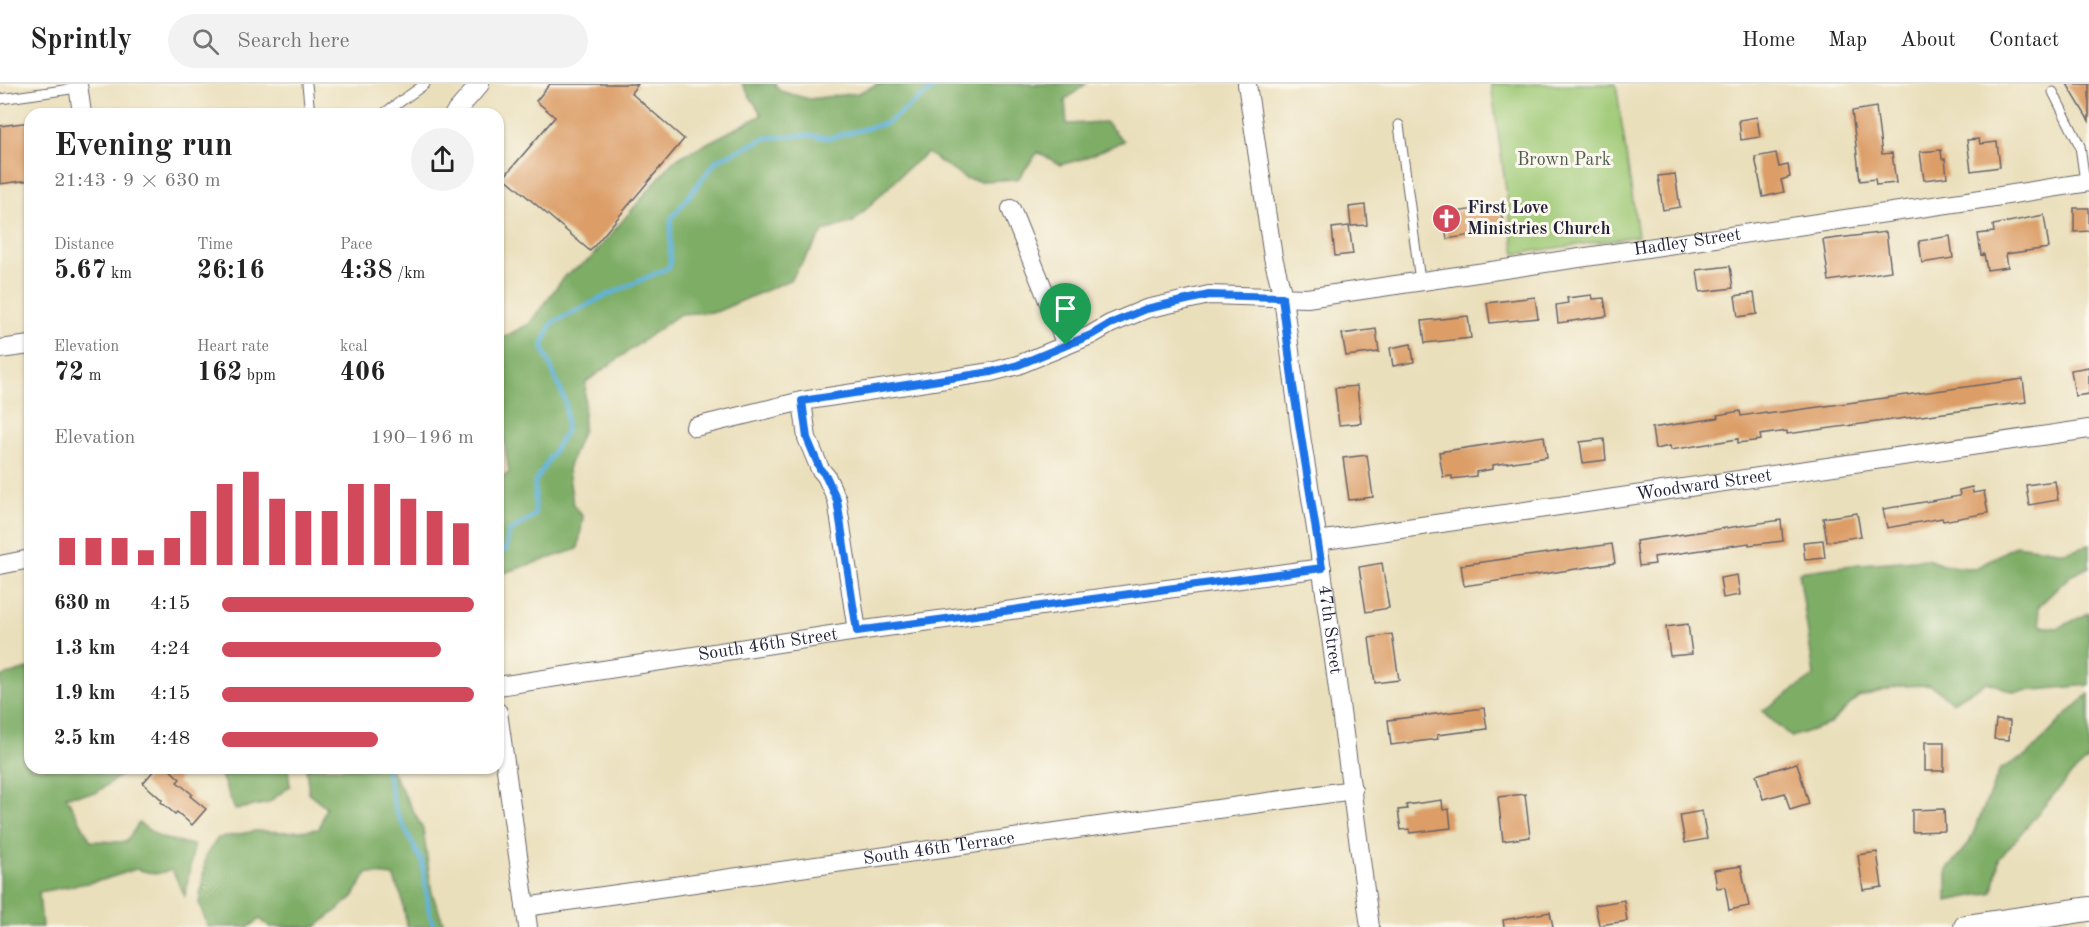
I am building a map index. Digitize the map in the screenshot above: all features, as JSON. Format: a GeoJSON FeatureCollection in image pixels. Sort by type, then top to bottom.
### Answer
{"type":"FeatureCollection","features":[{"type":"Feature","properties":{"kind":"main road"},"geometry":{"type":"LineString","coordinates":[[1966,927],[2074,916]]}},
{"type":"Feature","properties":{"kind":"street"},"geometry":{"type":"LineString","coordinates":[[459,108],[480,84]]}},
{"type":"Feature","properties":{"kind":"street","name":"47th Street"},"geometry":{"type":"LineString","coordinates":[[1247,84],[1273,257],[1282,297],[1302,447],[1318,540],[1370,927]]}},
{"type":"Feature","properties":{"kind":"street"},"geometry":{"type":"LineString","coordinates":[[78,86],[81,108]]}},
{"type":"Feature","properties":{"kind":"street","name":"Hadley Street"},"geometry":{"type":"LineString","coordinates":[[695,427],[802,401],[991,372],[1018,365],[1146,309],[1209,295],[1307,298],[2087,182]]}},
{"type":"Feature","properties":{"kind":"street"},"geometry":{"type":"LineString","coordinates":[[1011,209],[1066,345]]}},
{"type":"Feature","properties":{"kind":"street"},"geometry":{"type":"LineString","coordinates":[[0,349],[24,346]]}},
{"type":"Feature","properties":{"kind":"street"},"geometry":{"type":"LineString","coordinates":[[802,401],[807,438],[820,469],[826,476],[837,500],[857,631]]}},
{"type":"Feature","properties":{"kind":"street","name":"Woodward Street"},"geometry":{"type":"LineString","coordinates":[[1318,540],[2089,429]]}},
{"type":"Feature","properties":{"kind":"street"},"geometry":{"type":"LineString","coordinates":[[0,565],[24,560]]}},
{"type":"Feature","properties":{"kind":"street","name":"South 46th Street"},"geometry":{"type":"LineString","coordinates":[[504,685],[857,631],[1322,568]]}},
{"type":"Feature","properties":{"kind":"street"},"geometry":{"type":"LineString","coordinates":[[504,755],[528,927]]}},
{"type":"Feature","properties":{"kind":"street","name":"South 46th Terrace"},"geometry":{"type":"LineString","coordinates":[[525,907],[1353,790]]}},
{"type":"Feature","properties":{"kind":"lane"},"geometry":{"type":"LineString","coordinates":[[306,84],[309,108]]}},
{"type":"Feature","properties":{"kind":"lane"},"geometry":{"type":"LineString","coordinates":[[391,108],[425,84]]}},
{"type":"Feature","properties":{"kind":"lane"},"geometry":{"type":"LineString","coordinates":[[0,99],[78,86]]}},
{"type":"Feature","properties":{"kind":"lane"},"geometry":{"type":"LineString","coordinates":[[2053,92],[2080,146],[2087,182]]}},
{"type":"Feature","properties":{"kind":"lane"},"geometry":{"type":"LineString","coordinates":[[1399,125],[1420,281]]}},
{"type":"Feature","properties":{"kind":"green space"},"geometry":{"type":"Polygon","coordinates":[[[742,84],[775,84],[780,91],[809,99],[858,93],[878,84],[1086,84],[1065,100],[1067,124],[1105,122],[1124,141],[1082,159],[1060,165],[1038,152],[1018,179],[981,181],[966,179],[927,153],[907,169],[853,222],[824,231],[790,280],[716,312],[680,314],[586,382],[583,429],[568,469],[573,504],[583,517],[578,549],[504,573],[504,476],[509,473],[504,439],[504,337],[529,324],[565,276],[590,259],[674,160],[762,115],[742,84]]]}},
{"type":"Feature","properties":{"kind":"green space","name":"Brown Park"},"geometry":{"type":"Polygon","coordinates":[[[1491,84],[1616,84],[1638,236],[1515,254],[1491,84]]]}},
{"type":"Feature","properties":{"kind":"green space"},"geometry":{"type":"Polygon","coordinates":[[[2016,545],[2065,552],[2089,545],[2089,567],[2070,576],[2038,607],[2041,626],[2058,628],[2089,613],[2089,685],[2015,692],[1987,682],[1952,702],[1931,685],[1901,686],[1858,697],[1830,724],[1791,737],[1762,711],[1814,676],[1799,572],[1927,559],[1943,565],[1975,569],[2016,545]]]}},
{"type":"Feature","properties":{"kind":"green space"},"geometry":{"type":"Polygon","coordinates":[[[24,670],[24,774],[122,774],[96,793],[66,796],[91,841],[126,842],[139,823],[161,838],[194,845],[185,896],[172,870],[155,874],[136,869],[103,880],[39,892],[42,927],[0,927],[0,677],[24,670]]]}},
{"type":"Feature","properties":{"kind":"green space"},"geometry":{"type":"Polygon","coordinates":[[[2089,694],[2089,759],[2068,778],[1999,859],[1993,892],[1947,901],[1947,869],[1969,843],[2000,769],[2028,755],[2089,694]]]}},
{"type":"Feature","properties":{"kind":"green space"},"geometry":{"type":"Polygon","coordinates":[[[220,774],[289,774],[290,786],[268,803],[235,810],[220,774]]]}},
{"type":"Feature","properties":{"kind":"green space"},"geometry":{"type":"Polygon","coordinates":[[[307,774],[393,774],[423,829],[432,893],[445,927],[407,927],[402,898],[393,876],[367,873],[353,897],[316,927],[270,927],[260,919],[249,927],[208,927],[199,903],[206,855],[218,838],[255,831],[288,832],[319,829],[326,807],[309,793],[307,774]]]}},
{"type":"Feature","properties":{"kind":"building"},"geometry":{"type":"Polygon","coordinates":[[[550,84],[638,84],[631,93],[684,139],[590,251],[504,177],[555,117],[536,101],[550,84]]]}},
{"type":"Feature","properties":{"kind":"building"},"geometry":{"type":"Polygon","coordinates":[[[2067,84],[2089,84],[2089,121],[2067,84]]]}},
{"type":"Feature","properties":{"kind":"building"},"geometry":{"type":"Polygon","coordinates":[[[1876,107],[1882,154],[1892,153],[1896,183],[1876,185],[1875,179],[1860,181],[1852,111],[1876,107]]]}},
{"type":"Feature","properties":{"kind":"building"},"geometry":{"type":"Polygon","coordinates":[[[1757,117],[1760,137],[1741,140],[1739,120],[1757,117]]]}},
{"type":"Feature","properties":{"kind":"building"},"geometry":{"type":"Polygon","coordinates":[[[24,123],[24,181],[0,184],[0,126],[24,123]]]}},
{"type":"Feature","properties":{"kind":"building"},"geometry":{"type":"Polygon","coordinates":[[[1979,139],[1980,144],[1997,142],[2000,167],[1971,171],[1967,140],[1979,139]]]}},
{"type":"Feature","properties":{"kind":"building"},"geometry":{"type":"Polygon","coordinates":[[[1941,150],[1942,159],[1945,159],[1947,177],[1924,180],[1920,152],[1941,150]]]}},
{"type":"Feature","properties":{"kind":"building"},"geometry":{"type":"Polygon","coordinates":[[[1776,153],[1779,167],[1788,165],[1790,177],[1781,180],[1784,192],[1763,197],[1755,157],[1776,153]]]}},
{"type":"Feature","properties":{"kind":"building"},"geometry":{"type":"Polygon","coordinates":[[[1675,174],[1680,207],[1663,210],[1658,176],[1675,174]]]}},
{"type":"Feature","properties":{"kind":"building"},"geometry":{"type":"Polygon","coordinates":[[[1365,205],[1367,225],[1351,226],[1349,207],[1365,205]]]}},
{"type":"Feature","properties":{"kind":"building","name":"First Love Ministries Church"},"geometry":{"type":"Polygon","coordinates":[[[1500,205],[1504,230],[1447,239],[1443,214],[1500,205]]]}},
{"type":"Feature","properties":{"kind":"building"},"geometry":{"type":"Polygon","coordinates":[[[2074,208],[2089,208],[2089,231],[2074,232],[2074,208]]]}},
{"type":"Feature","properties":{"kind":"building"},"geometry":{"type":"Polygon","coordinates":[[[2044,215],[2049,248],[2006,254],[2008,267],[1987,270],[1984,254],[1981,255],[1978,234],[1994,232],[1993,225],[2044,215]]]}},
{"type":"Feature","properties":{"kind":"building"},"geometry":{"type":"Polygon","coordinates":[[[1349,226],[1353,254],[1335,256],[1332,228],[1349,226]]]}},
{"type":"Feature","properties":{"kind":"building"},"geometry":{"type":"Polygon","coordinates":[[[1886,232],[1891,271],[1829,281],[1823,240],[1886,232]]]}},
{"type":"Feature","properties":{"kind":"building"},"geometry":{"type":"Polygon","coordinates":[[[1950,236],[1953,258],[1922,263],[1919,241],[1950,236]]]}},
{"type":"Feature","properties":{"kind":"building"},"geometry":{"type":"Polygon","coordinates":[[[1730,266],[1733,288],[1700,292],[1697,270],[1730,266]]]}},
{"type":"Feature","properties":{"kind":"building"},"geometry":{"type":"Polygon","coordinates":[[[1754,293],[1757,314],[1738,317],[1735,296],[1754,293]]]}},
{"type":"Feature","properties":{"kind":"building"},"geometry":{"type":"Polygon","coordinates":[[[1592,295],[1593,299],[1604,298],[1607,316],[1558,323],[1556,305],[1568,303],[1567,298],[1592,295]]]}},
{"type":"Feature","properties":{"kind":"building"},"geometry":{"type":"Polygon","coordinates":[[[1535,297],[1538,318],[1490,323],[1487,303],[1535,297]]]}},
{"type":"Feature","properties":{"kind":"building"},"geometry":{"type":"Polygon","coordinates":[[[1468,316],[1471,338],[1425,343],[1422,321],[1468,316]]]}},
{"type":"Feature","properties":{"kind":"building"},"geometry":{"type":"Polygon","coordinates":[[[1376,329],[1379,352],[1346,356],[1342,334],[1376,329]]]}},
{"type":"Feature","properties":{"kind":"building"},"geometry":{"type":"Polygon","coordinates":[[[1411,344],[1414,362],[1393,366],[1390,348],[1411,344]]]}},
{"type":"Feature","properties":{"kind":"building"},"geometry":{"type":"Polygon","coordinates":[[[2089,367],[2089,394],[2075,396],[2071,370],[2089,367]]]}},
{"type":"Feature","properties":{"kind":"building"},"geometry":{"type":"Polygon","coordinates":[[[2023,379],[2026,402],[1787,434],[1787,431],[1760,435],[1761,440],[1738,443],[1738,439],[1671,450],[1670,446],[1655,449],[1652,428],[1718,418],[1717,415],[1740,411],[1741,416],[1766,412],[1767,414],[2023,379]]]}},
{"type":"Feature","properties":{"kind":"building"},"geometry":{"type":"Polygon","coordinates":[[[1357,386],[1361,423],[1339,425],[1335,388],[1357,386]]]}},
{"type":"Feature","properties":{"kind":"building"},"geometry":{"type":"Polygon","coordinates":[[[1544,436],[1547,457],[1493,465],[1493,469],[1476,472],[1476,476],[1452,479],[1452,476],[1443,477],[1439,452],[1544,436]]]}},
{"type":"Feature","properties":{"kind":"building"},"geometry":{"type":"Polygon","coordinates":[[[1604,439],[1606,460],[1583,463],[1580,442],[1604,439]]]}},
{"type":"Feature","properties":{"kind":"building"},"geometry":{"type":"Polygon","coordinates":[[[1367,455],[1373,497],[1349,500],[1343,458],[1367,455]]]}},
{"type":"Feature","properties":{"kind":"building"},"geometry":{"type":"Polygon","coordinates":[[[2055,481],[2058,500],[2029,505],[2026,485],[2055,481]]]}},
{"type":"Feature","properties":{"kind":"building"},"geometry":{"type":"Polygon","coordinates":[[[1972,487],[1973,493],[1984,491],[1988,513],[1943,521],[1942,518],[1887,528],[1883,509],[1960,496],[1959,490],[1972,487]]]}},
{"type":"Feature","properties":{"kind":"building"},"geometry":{"type":"Polygon","coordinates":[[[1857,513],[1861,536],[1827,542],[1823,518],[1857,513]]]}},
{"type":"Feature","properties":{"kind":"building"},"geometry":{"type":"Polygon","coordinates":[[[1781,520],[1783,541],[1749,545],[1749,543],[1654,557],[1655,564],[1639,566],[1636,541],[1781,520]]]}},
{"type":"Feature","properties":{"kind":"building"},"geometry":{"type":"Polygon","coordinates":[[[1823,540],[1825,558],[1805,560],[1803,542],[1823,540]]]}},
{"type":"Feature","properties":{"kind":"building"},"geometry":{"type":"Polygon","coordinates":[[[1612,544],[1615,563],[1464,586],[1461,565],[1612,544]]]}},
{"type":"Feature","properties":{"kind":"building"},"geometry":{"type":"Polygon","coordinates":[[[1382,563],[1389,608],[1366,612],[1359,567],[1382,563]]]}},
{"type":"Feature","properties":{"kind":"building"},"geometry":{"type":"Polygon","coordinates":[[[1737,575],[1740,595],[1723,598],[1720,578],[1737,575]]]}},
{"type":"Feature","properties":{"kind":"building"},"geometry":{"type":"Polygon","coordinates":[[[1688,624],[1692,654],[1670,656],[1666,627],[1688,624]]]}},
{"type":"Feature","properties":{"kind":"building"},"geometry":{"type":"Polygon","coordinates":[[[1392,634],[1399,680],[1375,683],[1369,638],[1392,634]]]}},
{"type":"Feature","properties":{"kind":"building"},"geometry":{"type":"Polygon","coordinates":[[[1484,708],[1487,729],[1437,735],[1438,739],[1391,745],[1388,720],[1484,708]]]}},
{"type":"Feature","properties":{"kind":"building"},"geometry":{"type":"Polygon","coordinates":[[[1996,720],[2010,721],[2009,740],[1994,739],[1996,720]]]}},
{"type":"Feature","properties":{"kind":"building"},"geometry":{"type":"Polygon","coordinates":[[[1925,742],[1944,742],[1944,771],[1925,771],[1925,742]]]}},
{"type":"Feature","properties":{"kind":"building"},"geometry":{"type":"Polygon","coordinates":[[[1797,763],[1809,804],[1790,810],[1785,793],[1763,799],[1756,775],[1797,763]]]}},
{"type":"Feature","properties":{"kind":"building"},"geometry":{"type":"Polygon","coordinates":[[[151,774],[175,774],[180,779],[177,782],[206,809],[192,825],[161,802],[162,800],[143,783],[151,774]]]}},
{"type":"Feature","properties":{"kind":"building"},"geometry":{"type":"Polygon","coordinates":[[[1525,794],[1530,837],[1503,841],[1498,797],[1525,794]]]}},
{"type":"Feature","properties":{"kind":"building"},"geometry":{"type":"Polygon","coordinates":[[[1442,800],[1443,810],[1449,809],[1451,828],[1410,833],[1409,829],[1401,830],[1398,810],[1407,809],[1406,805],[1442,800]]]}},
{"type":"Feature","properties":{"kind":"building"},"geometry":{"type":"Polygon","coordinates":[[[1944,809],[1945,831],[1912,832],[1912,810],[1944,809]]]}},
{"type":"Feature","properties":{"kind":"building"},"geometry":{"type":"Polygon","coordinates":[[[1702,811],[1707,839],[1685,843],[1680,815],[1702,811]]]}},
{"type":"Feature","properties":{"kind":"building"},"geometry":{"type":"Polygon","coordinates":[[[1877,852],[1882,887],[1863,890],[1858,855],[1877,852]]]}},
{"type":"Feature","properties":{"kind":"building"},"geometry":{"type":"Polygon","coordinates":[[[1741,866],[1749,906],[1729,910],[1725,887],[1717,888],[1714,870],[1741,866]]]}},
{"type":"Feature","properties":{"kind":"building"},"geometry":{"type":"Polygon","coordinates":[[[1624,900],[1627,921],[1599,925],[1595,905],[1624,900]]]}},
{"type":"Feature","properties":{"kind":"building"},"geometry":{"type":"Polygon","coordinates":[[[1550,912],[1553,927],[1504,927],[1503,920],[1550,912]]]}},
{"type":"Feature","properties":{"kind":"waterway"},"geometry":{"type":"LineString","coordinates":[[504,550],[506,550],[509,532],[535,515],[535,482],[566,431],[566,403],[542,346],[552,323],[670,267],[671,219],[717,160],[766,138],[806,135],[829,138],[887,123],[939,84]]}},
{"type":"Feature","properties":{"kind":"waterway"},"geometry":{"type":"LineString","coordinates":[[387,774],[395,809],[422,862],[429,911],[434,927]]}},
{"type":"Feature","properties":{"kind":"place","name":"First Love Ministries Church"},"geometry":{"type":"Point","coordinates":[1446,218]}},
{"type":"Feature","properties":{"kind":"route"},"geometry":{"type":"LineString","coordinates":[[1209,295],[1282,297],[1293,386],[1322,568],[857,631],[837,500],[834,490],[820,469],[807,438],[802,401],[991,372],[1018,365],[1066,345],[1146,309],[1209,295]]}}]}
